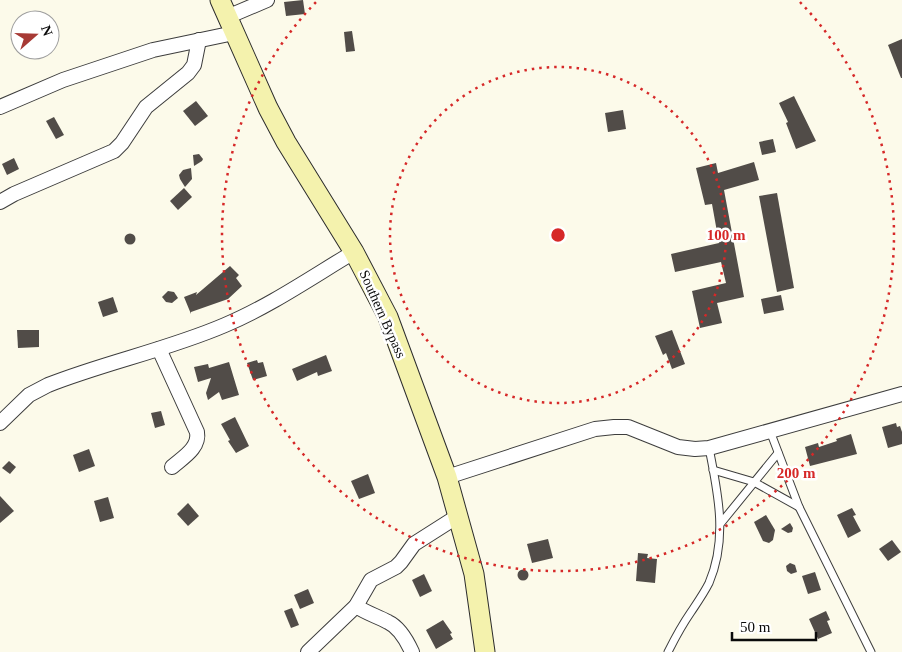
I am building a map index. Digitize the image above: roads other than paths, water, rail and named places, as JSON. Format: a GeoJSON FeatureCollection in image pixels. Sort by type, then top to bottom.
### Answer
{"type":"FeatureCollection","features":[{"type":"Feature","properties":{"kind":"street"},"geometry":{"type":"LineString","coordinates":[[3,104],[63,80],[153,50],[199,40],[227,16],[267,0]]}},
{"type":"Feature","properties":{"kind":"street","name":"Southern Bypass"},"geometry":{"type":"LineString","coordinates":[[227,16],[268,108],[354,252],[388,317],[447,477],[475,582],[485,652]]}},
{"type":"Feature","properties":{"kind":"street"},"geometry":{"type":"LineString","coordinates":[[0,202],[14,194],[114,151],[122,143],[146,107],[188,73],[194,65],[199,40]]}},
{"type":"Feature","properties":{"kind":"street"},"geometry":{"type":"LineString","coordinates":[[0,423],[29,396],[48,385],[159,349],[233,322],[354,252]]}},
{"type":"Feature","properties":{"kind":"street"},"geometry":{"type":"LineString","coordinates":[[159,349],[198,438],[196,445],[172,467]]}},
{"type":"Feature","properties":{"kind":"street"},"geometry":{"type":"LineString","coordinates":[[447,477],[595,429],[628,427],[678,447],[708,448],[902,394]]}},
{"type":"Feature","properties":{"kind":"street"},"geometry":{"type":"LineString","coordinates":[[308,652],[356,606],[371,580],[396,567],[402,562],[414,544],[458,516]]}},
{"type":"Feature","properties":{"kind":"street"},"geometry":{"type":"LineString","coordinates":[[356,606],[390,622],[398,630],[412,652]]}},
{"type":"Feature","properties":{"kind":"lane"},"geometry":{"type":"LineString","coordinates":[[770,431],[799,507],[871,652]]}},
{"type":"Feature","properties":{"kind":"lane"},"geometry":{"type":"LineString","coordinates":[[668,652],[708,584],[717,561],[720,523],[717,486],[708,448]]}},
{"type":"Feature","properties":{"kind":"lane"},"geometry":{"type":"LineString","coordinates":[[720,523],[778,453]]}},
{"type":"Feature","properties":{"kind":"lane"},"geometry":{"type":"LineString","coordinates":[[713,470],[754,482],[799,507]]}}]}
